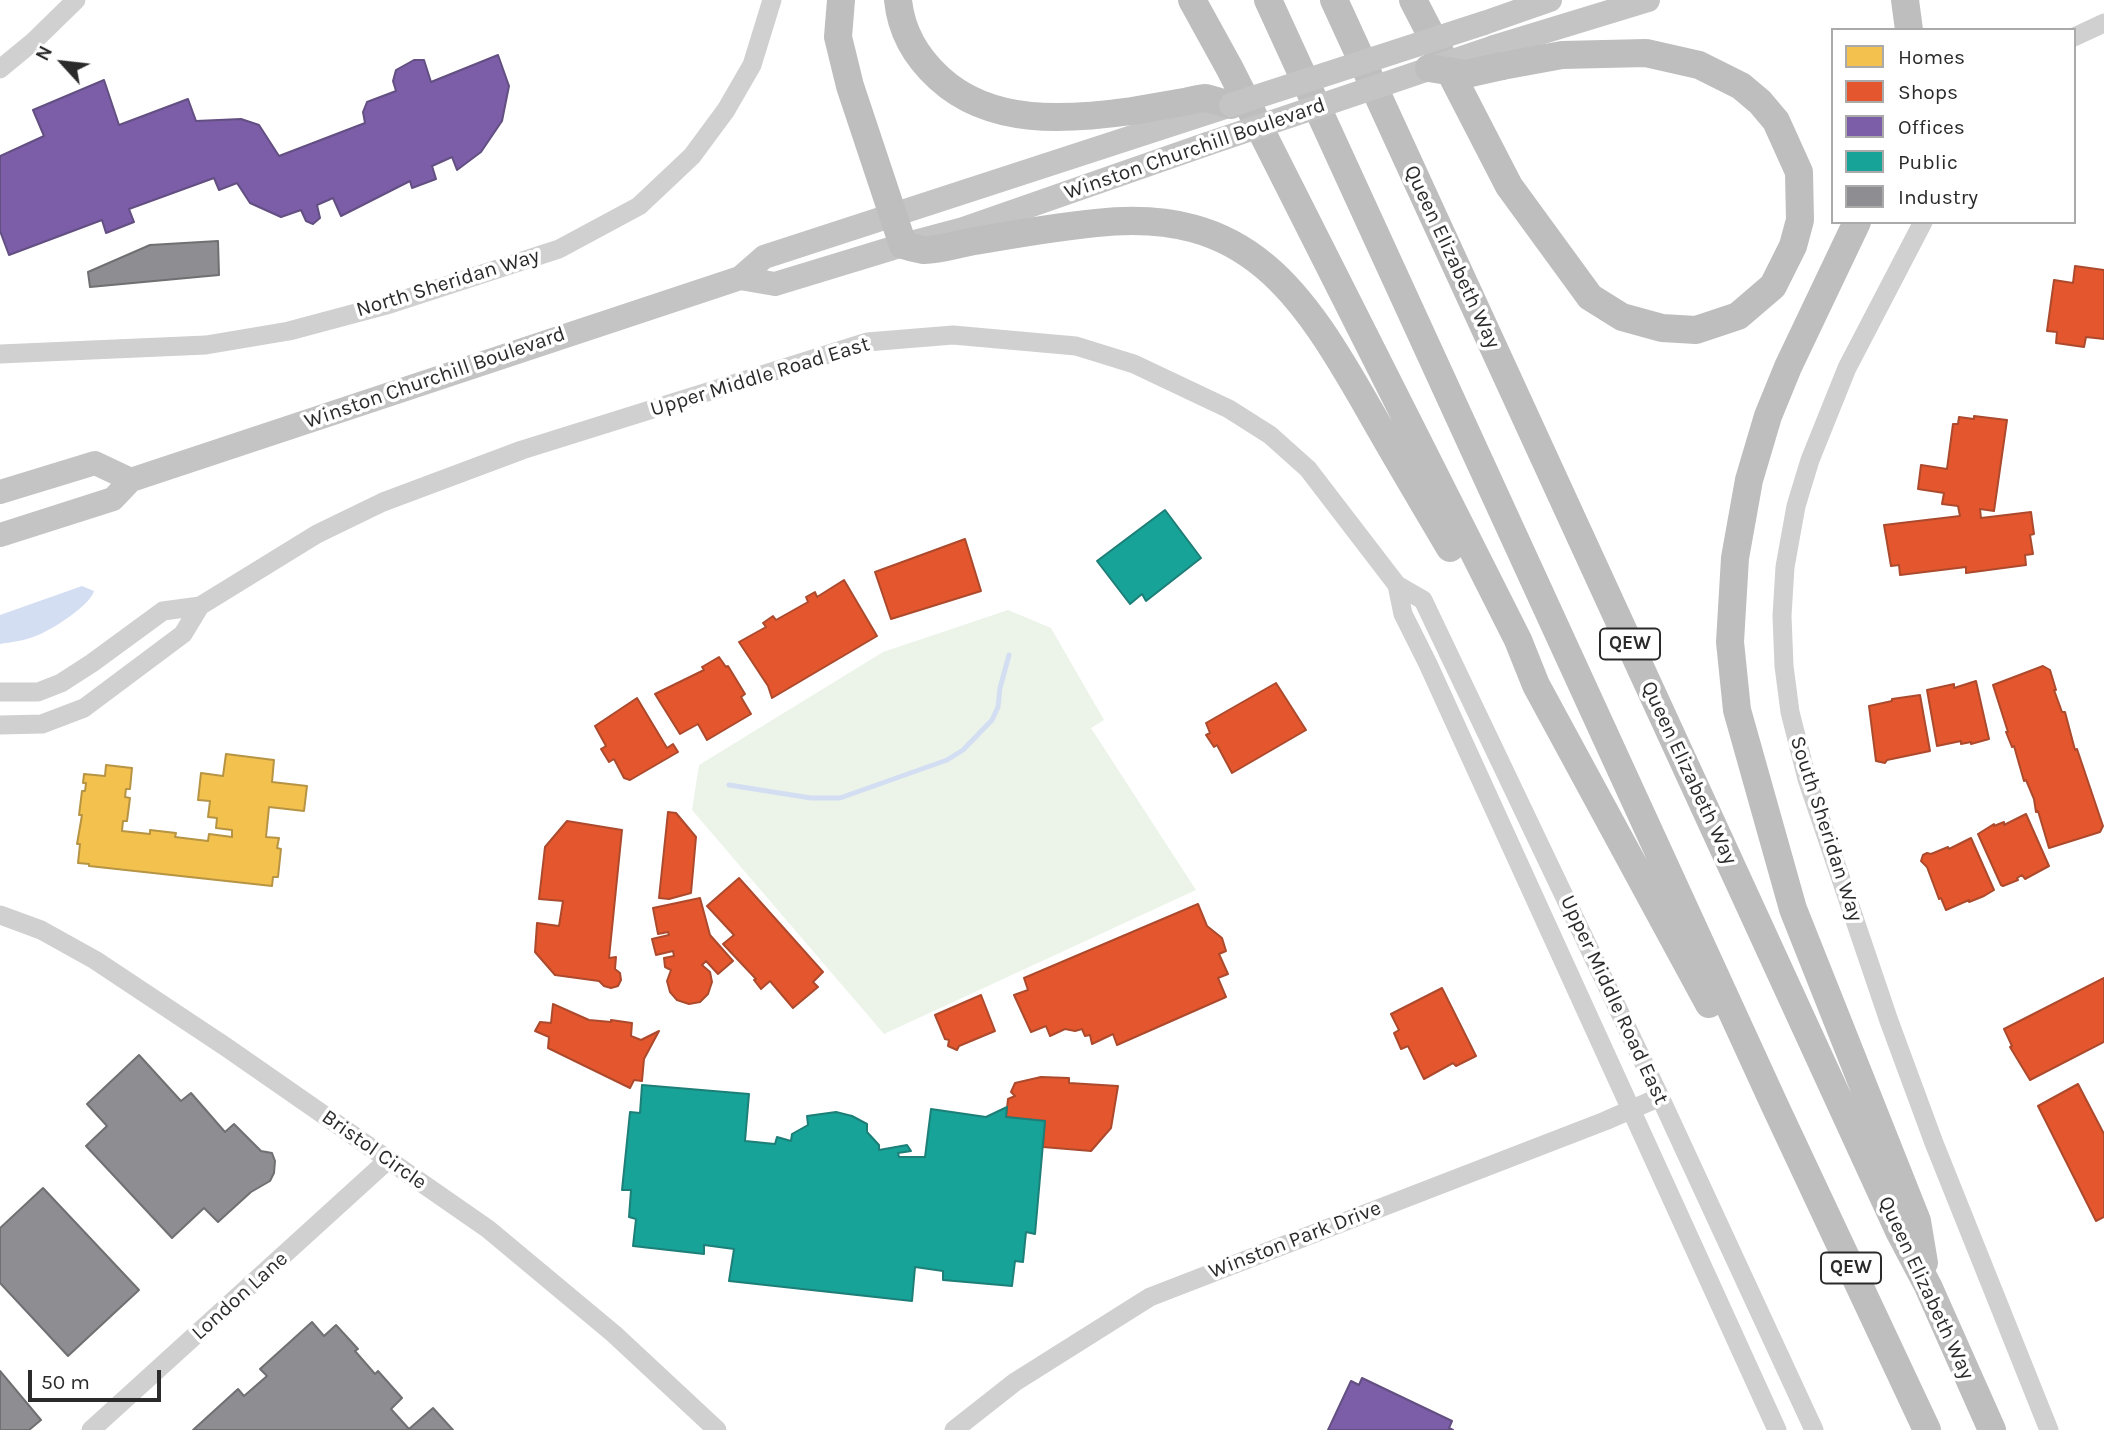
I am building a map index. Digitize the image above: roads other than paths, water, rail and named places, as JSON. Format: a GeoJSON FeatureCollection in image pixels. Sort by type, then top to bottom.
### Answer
{"type":"FeatureCollection","features":[{"type":"Feature","properties":{"kind":"highway"},"geometry":{"type":"LineString","coordinates":[[841,0],[838,37],[850,86],[903,245],[925,250],[1082,224],[1151,220],[1179,224],[1212,234],[1250,254],[1288,287],[1325,336],[1507,647],[1536,685]]}},
{"type":"Feature","properties":{"kind":"highway"},"geometry":{"type":"LineString","coordinates":[[898,0],[905,30],[920,59],[943,83],[982,104],[1016,114],[1068,118],[1190,109],[1203,98],[1231,105]]}},
{"type":"Feature","properties":{"kind":"highway"},"geometry":{"type":"LineString","coordinates":[[1192,0],[1230,69],[1518,640],[1536,685],[1735,1053],[1775,1106]]}},
{"type":"Feature","properties":{"kind":"highway","name":"QEW"},"geometry":{"type":"LineString","coordinates":[[1268,0],[1775,1106],[1927,1430]]}},
{"type":"Feature","properties":{"kind":"highway","name":"Queen Elizabeth Way"},"geometry":{"type":"LineString","coordinates":[[1334,0],[1992,1430]]}},
{"type":"Feature","properties":{"kind":"highway"},"geometry":{"type":"LineString","coordinates":[[1413,0],[1509,186],[1590,297],[1622,317],[1662,328],[1696,330],[1738,316],[1773,286],[1793,246],[1800,220],[1799,172],[1776,121],[1760,102],[1741,86],[1699,65],[1646,53],[1498,56],[1466,74],[1429,68]]}},
{"type":"Feature","properties":{"kind":"highway"},"geometry":{"type":"LineString","coordinates":[[1905,0],[1909,28]]}},
{"type":"Feature","properties":{"kind":"highway"},"geometry":{"type":"LineString","coordinates":[[1856,224],[1788,367],[1768,416],[1749,480],[1735,558],[1730,642],[1737,710],[1793,909],[1917,1221],[1928,1286]]}},
{"type":"Feature","properties":{"kind":"main road","name":"Winston Churchill Boulevard"},"geometry":{"type":"LineString","coordinates":[[1231,105],[1550,0]]}},
{"type":"Feature","properties":{"kind":"main road"},"geometry":{"type":"LineString","coordinates":[[1498,56],[1648,0]]}},
{"type":"Feature","properties":{"kind":"main road","name":"Winston Churchill Boulevard"},"geometry":{"type":"LineString","coordinates":[[740,278],[775,284],[964,229],[1429,68]]}},
{"type":"Feature","properties":{"kind":"main road","name":"Winston Churchill Boulevard"},"geometry":{"type":"LineString","coordinates":[[0,536],[113,499],[131,480],[740,278],[764,257],[1190,109]]}},
{"type":"Feature","properties":{"kind":"main road"},"geometry":{"type":"LineString","coordinates":[[0,492],[95,463],[131,480]]}},
{"type":"Feature","properties":{"kind":"street"},"geometry":{"type":"LineString","coordinates":[[0,69],[34,41],[76,0]]}},
{"type":"Feature","properties":{"kind":"street","name":"North Sheridan Way"},"geometry":{"type":"LineString","coordinates":[[0,354],[205,345],[289,331],[390,304],[559,248],[639,206],[692,156],[726,110],[752,65],[772,0]]}},
{"type":"Feature","properties":{"kind":"street"},"geometry":{"type":"LineString","coordinates":[[2076,36],[2104,23]]}},
{"type":"Feature","properties":{"kind":"street","name":"South Sheridan Way"},"geometry":{"type":"LineString","coordinates":[[1922,224],[1847,368],[1796,506],[1786,568],[1782,617],[1784,666],[1790,712],[1807,779],[1889,1021],[1934,1143],[2049,1430]]}},
{"type":"Feature","properties":{"kind":"street","name":"Upper Middle Road East"},"geometry":{"type":"LineString","coordinates":[[0,692],[28,693],[51,687],[92,663],[163,611],[200,607],[317,534],[372,508],[522,450],[867,342],[953,335],[1076,346],[1134,364],[1229,409],[1270,435],[1308,469],[1397,585],[1423,600],[1660,1097],[1814,1430]]}},
{"type":"Feature","properties":{"kind":"street","name":"Upper Middle Road East"},"geometry":{"type":"LineString","coordinates":[[1397,585],[1403,614],[1777,1430]]}},
{"type":"Feature","properties":{"kind":"street","name":"Upper Middle Road East"},"geometry":{"type":"LineString","coordinates":[[0,725],[42,724],[84,708],[183,634],[200,607]]}},
{"type":"Feature","properties":{"kind":"street","name":"Bristol Circle"},"geometry":{"type":"LineString","coordinates":[[0,915],[41,930],[95,960],[488,1229],[614,1334],[717,1430]]}},
{"type":"Feature","properties":{"kind":"street","name":"Winston Park Drive"},"geometry":{"type":"LineString","coordinates":[[954,1430],[1015,1382],[1150,1297],[1660,1097]]}},
{"type":"Feature","properties":{"kind":"street","name":"London Lane"},"geometry":{"type":"LineString","coordinates":[[91,1430],[388,1160]]}},
{"type":"Feature","properties":{"kind":"water"},"geometry":{"type":"Polygon","coordinates":[[[82,586],[94,591],[85,604],[68,618],[33,637],[0,644],[0,615],[82,586]]]}},
{"type":"Feature","properties":{"kind":"waterway"},"geometry":{"type":"LineString","coordinates":[[729,785],[811,798],[840,798],[947,760],[963,750],[992,720],[998,707],[1009,655]]}}]}
